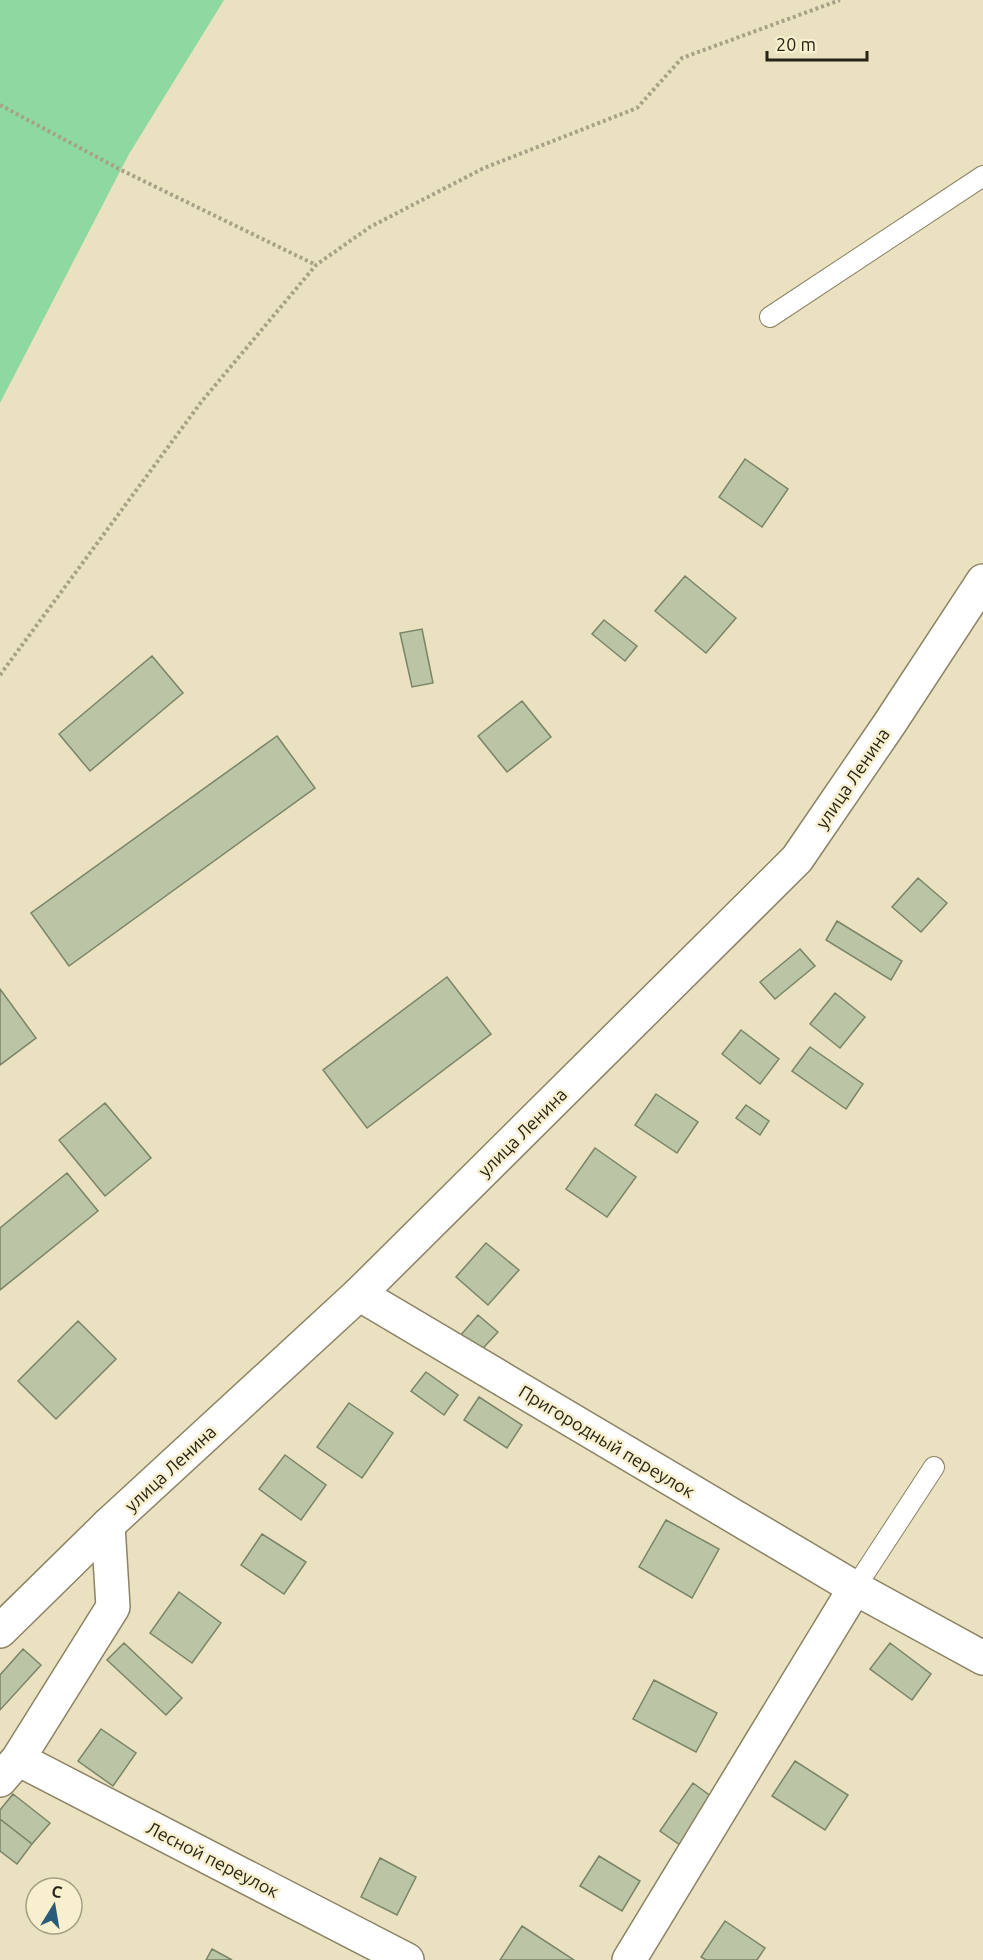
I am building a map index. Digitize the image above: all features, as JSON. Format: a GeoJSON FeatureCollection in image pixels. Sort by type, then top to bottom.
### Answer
{"type":"FeatureCollection","features":[{"type":"Feature","properties":{"kind":"street","name":"улица Ленина"},"geometry":{"type":"LineString","coordinates":[[0,1631],[108,1525],[359,1294],[797,859],[983,581]]}},
{"type":"Feature","properties":{"kind":"street","name":"Пригородный переулок"},"geometry":{"type":"LineString","coordinates":[[359,1294],[855,1588],[983,1658]]}},
{"type":"Feature","properties":{"kind":"street"},"geometry":{"type":"LineString","coordinates":[[9,1770],[113,1607],[108,1525]]}},
{"type":"Feature","properties":{"kind":"street"},"geometry":{"type":"LineString","coordinates":[[629,1960],[855,1588]]}},
{"type":"Feature","properties":{"kind":"street","name":"Лесной переулок"},"geometry":{"type":"LineString","coordinates":[[9,1770],[407,1960]]}},
{"type":"Feature","properties":{"kind":"lane"},"geometry":{"type":"LineString","coordinates":[[770,317],[983,176]]}},
{"type":"Feature","properties":{"kind":"lane"},"geometry":{"type":"LineString","coordinates":[[855,1588],[934,1467]]}},
{"type":"Feature","properties":{"kind":"path"},"geometry":{"type":"LineString","coordinates":[[0,675],[202,401],[316,265],[370,227],[484,168],[637,108],[682,58],[840,0]]}},
{"type":"Feature","properties":{"kind":"path"},"geometry":{"type":"LineString","coordinates":[[0,105],[84,150],[316,265]]}},
{"type":"Feature","properties":{"kind":"shaded area"},"geometry":{"type":"Polygon","coordinates":[[[0,0],[224,0],[129,154],[0,403],[0,0]]]}},
{"type":"Feature","properties":{"kind":"building"},"geometry":{"type":"Polygon","coordinates":[[[745,459],[788,489],[762,527],[719,497],[745,459]]]}},
{"type":"Feature","properties":{"kind":"building"},"geometry":{"type":"Polygon","coordinates":[[[685,576],[736,618],[706,653],[655,611],[685,576]]]}},
{"type":"Feature","properties":{"kind":"building"},"geometry":{"type":"Polygon","coordinates":[[[604,620],[637,646],[625,661],[592,634],[604,620]]]}},
{"type":"Feature","properties":{"kind":"building"},"geometry":{"type":"Polygon","coordinates":[[[422,629],[433,683],[412,687],[400,633],[422,629]]]}},
{"type":"Feature","properties":{"kind":"building"},"geometry":{"type":"Polygon","coordinates":[[[152,656],[183,693],[90,771],[59,734],[152,656]]]}},
{"type":"Feature","properties":{"kind":"building"},"geometry":{"type":"Polygon","coordinates":[[[522,701],[551,737],[507,772],[478,736],[522,701]]]}},
{"type":"Feature","properties":{"kind":"building"},"geometry":{"type":"Polygon","coordinates":[[[277,736],[315,788],[69,966],[31,913],[277,736]]]}},
{"type":"Feature","properties":{"kind":"building"},"geometry":{"type":"Polygon","coordinates":[[[918,878],[947,903],[921,932],[892,907],[918,878]]]}},
{"type":"Feature","properties":{"kind":"building"},"geometry":{"type":"Polygon","coordinates":[[[837,921],[902,961],[891,980],[826,940],[837,921]]]}},
{"type":"Feature","properties":{"kind":"building"},"geometry":{"type":"Polygon","coordinates":[[[800,949],[815,966],[775,999],[760,982],[800,949]]]}},
{"type":"Feature","properties":{"kind":"building"},"geometry":{"type":"Polygon","coordinates":[[[447,977],[491,1034],[367,1128],[323,1070],[447,977]]]}},
{"type":"Feature","properties":{"kind":"building"},"geometry":{"type":"Polygon","coordinates":[[[0,989],[36,1038],[0,1065],[0,989]]]}},
{"type":"Feature","properties":{"kind":"building"},"geometry":{"type":"Polygon","coordinates":[[[835,993],[865,1017],[840,1048],[810,1024],[835,993]]]}},
{"type":"Feature","properties":{"kind":"building"},"geometry":{"type":"Polygon","coordinates":[[[741,1030],[779,1059],[760,1084],[722,1054],[741,1030]]]}},
{"type":"Feature","properties":{"kind":"building"},"geometry":{"type":"Polygon","coordinates":[[[810,1047],[863,1084],[846,1109],[792,1071],[810,1047]]]}},
{"type":"Feature","properties":{"kind":"building"},"geometry":{"type":"Polygon","coordinates":[[[656,1094],[698,1122],[677,1153],[635,1125],[656,1094]]]}},
{"type":"Feature","properties":{"kind":"building"},"geometry":{"type":"Polygon","coordinates":[[[105,1103],[151,1158],[105,1196],[59,1140],[105,1103]]]}},
{"type":"Feature","properties":{"kind":"building"},"geometry":{"type":"Polygon","coordinates":[[[746,1105],[769,1121],[760,1135],[736,1118],[746,1105]]]}},
{"type":"Feature","properties":{"kind":"building"},"geometry":{"type":"Polygon","coordinates":[[[595,1148],[636,1177],[607,1217],[566,1189],[595,1148]]]}},
{"type":"Feature","properties":{"kind":"building"},"geometry":{"type":"Polygon","coordinates":[[[67,1173],[98,1211],[0,1290],[0,1228],[67,1173]]]}},
{"type":"Feature","properties":{"kind":"building"},"geometry":{"type":"Polygon","coordinates":[[[486,1243],[519,1270],[488,1305],[456,1277],[486,1243]]]}},
{"type":"Feature","properties":{"kind":"building"},"geometry":{"type":"Polygon","coordinates":[[[478,1315],[498,1332],[473,1359],[454,1343],[478,1315]]]}},
{"type":"Feature","properties":{"kind":"building"},"geometry":{"type":"Polygon","coordinates":[[[78,1321],[116,1359],[56,1419],[18,1381],[78,1321]]]}},
{"type":"Feature","properties":{"kind":"building"},"geometry":{"type":"Polygon","coordinates":[[[426,1372],[458,1395],[444,1415],[411,1391],[426,1372]]]}},
{"type":"Feature","properties":{"kind":"building"},"geometry":{"type":"Polygon","coordinates":[[[479,1397],[522,1425],[507,1448],[464,1420],[479,1397]]]}},
{"type":"Feature","properties":{"kind":"building"},"geometry":{"type":"Polygon","coordinates":[[[349,1403],[393,1433],[362,1478],[317,1447],[349,1403]]]}},
{"type":"Feature","properties":{"kind":"building"},"geometry":{"type":"Polygon","coordinates":[[[285,1455],[326,1485],[301,1520],[259,1489],[285,1455]]]}},
{"type":"Feature","properties":{"kind":"building"},"geometry":{"type":"Polygon","coordinates":[[[666,1520],[719,1549],[692,1598],[639,1567],[666,1520]]]}},
{"type":"Feature","properties":{"kind":"building"},"geometry":{"type":"Polygon","coordinates":[[[262,1534],[306,1562],[284,1594],[241,1565],[262,1534]]]}},
{"type":"Feature","properties":{"kind":"building"},"geometry":{"type":"Polygon","coordinates":[[[179,1592],[221,1623],[192,1663],[150,1633],[179,1592]]]}},
{"type":"Feature","properties":{"kind":"building"},"geometry":{"type":"Polygon","coordinates":[[[124,1643],[182,1698],[166,1715],[107,1660],[124,1643]]]}},
{"type":"Feature","properties":{"kind":"building"},"geometry":{"type":"Polygon","coordinates":[[[890,1643],[931,1674],[912,1700],[870,1669],[890,1643]]]}},
{"type":"Feature","properties":{"kind":"building"},"geometry":{"type":"Polygon","coordinates":[[[23,1649],[41,1665],[0,1710],[0,1675],[23,1649]]]}},
{"type":"Feature","properties":{"kind":"building"},"geometry":{"type":"Polygon","coordinates":[[[654,1680],[717,1713],[696,1752],[633,1719],[654,1680]]]}},
{"type":"Feature","properties":{"kind":"building"},"geometry":{"type":"Polygon","coordinates":[[[101,1729],[136,1753],[113,1786],[78,1761],[101,1729]]]}},
{"type":"Feature","properties":{"kind":"building"},"geometry":{"type":"Polygon","coordinates":[[[795,1761],[848,1795],[825,1830],[772,1796],[795,1761]]]}},
{"type":"Feature","properties":{"kind":"building"},"geometry":{"type":"Polygon","coordinates":[[[693,1783],[712,1797],[680,1845],[660,1831],[693,1783]]]}},
{"type":"Feature","properties":{"kind":"building"},"geometry":{"type":"Polygon","coordinates":[[[13,1794],[50,1823],[32,1844],[0,1819],[0,1810],[13,1794]]]}},
{"type":"Feature","properties":{"kind":"building"},"geometry":{"type":"Polygon","coordinates":[[[0,1819],[32,1844],[17,1864],[0,1851],[0,1819]]]}},
{"type":"Feature","properties":{"kind":"building"},"geometry":{"type":"Polygon","coordinates":[[[599,1856],[640,1881],[622,1911],[580,1886],[599,1856]]]}},
{"type":"Feature","properties":{"kind":"building"},"geometry":{"type":"Polygon","coordinates":[[[380,1858],[416,1877],[397,1915],[361,1897],[380,1858]]]}},
{"type":"Feature","properties":{"kind":"building"},"geometry":{"type":"Polygon","coordinates":[[[725,1921],[765,1948],[757,1960],[706,1960],[701,1957],[725,1921]]]}},
{"type":"Feature","properties":{"kind":"building"},"geometry":{"type":"Polygon","coordinates":[[[522,1926],[574,1960],[500,1960],[522,1926]]]}},
{"type":"Feature","properties":{"kind":"building"},"geometry":{"type":"Polygon","coordinates":[[[212,1949],[232,1960],[206,1960],[212,1949]]]}}]}
